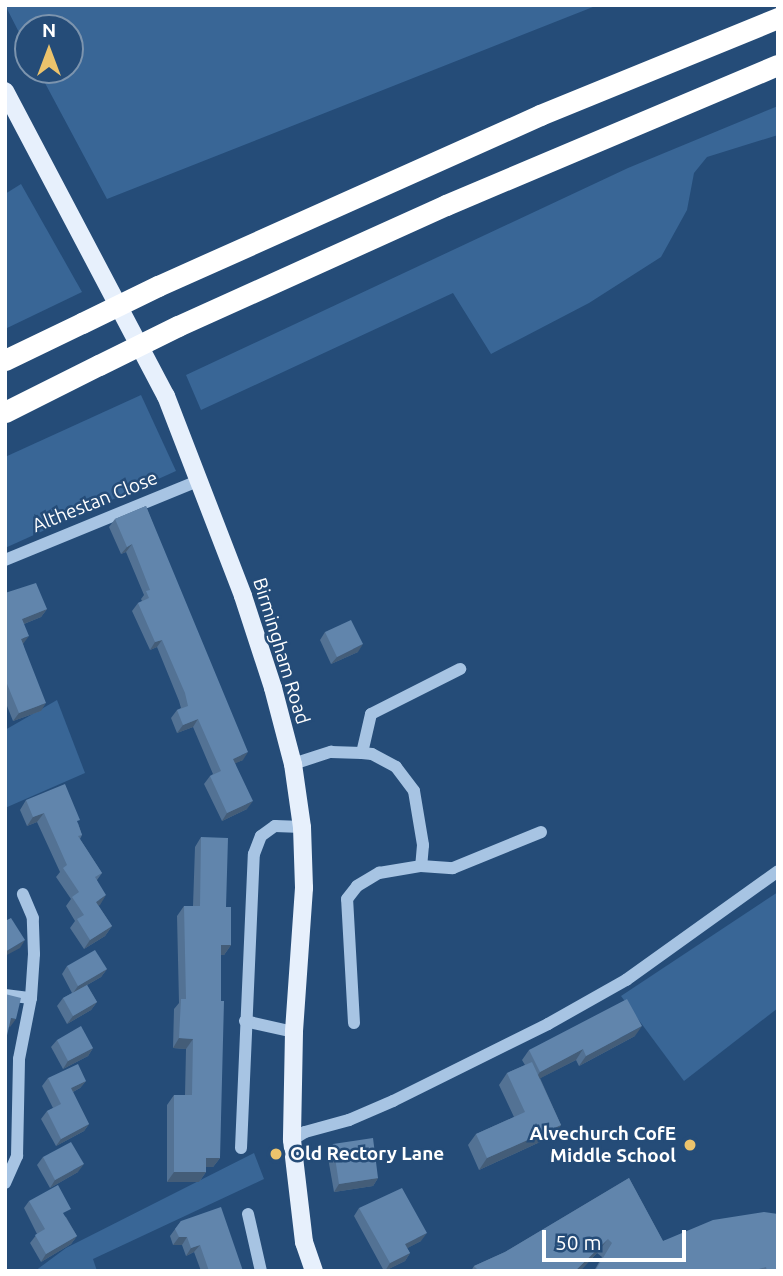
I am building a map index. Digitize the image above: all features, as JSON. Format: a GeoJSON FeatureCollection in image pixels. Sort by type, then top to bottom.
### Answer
{"type":"FeatureCollection","features":[{"type":"Feature","properties":{"kind":"highway"},"geometry":{"type":"LineString","coordinates":[[5,360],[158,286],[540,115],[778,18]]}},
{"type":"Feature","properties":{"kind":"highway"},"geometry":{"type":"LineString","coordinates":[[5,412],[178,326],[446,205],[778,65]]}},
{"type":"Feature","properties":{"kind":"main road","name":"Birmingham Road"},"geometry":{"type":"LineString","coordinates":[[5,91],[166,396],[200,480],[269,675],[293,764],[302,827],[304,888],[294,1032],[292,1140],[304,1242],[314,1271]]}},
{"type":"Feature","properties":{"kind":"street","name":"Althestan Close"},"geometry":{"type":"LineString","coordinates":[[5,560],[200,480]]}},
{"type":"Feature","properties":{"kind":"street"},"geometry":{"type":"LineString","coordinates":[[362,753],[366,724],[371,714],[460,669]]}},
{"type":"Feature","properties":{"kind":"street"},"geometry":{"type":"LineString","coordinates":[[293,764],[331,752],[372,754],[396,767],[414,791],[423,845],[421,866]]}},
{"type":"Feature","properties":{"kind":"street"},"geometry":{"type":"LineString","coordinates":[[241,1148],[244,1021],[254,854],[261,836],[275,826],[302,827]]}},
{"type":"Feature","properties":{"kind":"street"},"geometry":{"type":"LineString","coordinates":[[354,1023],[347,899],[357,886],[379,873],[421,866],[453,868],[541,832]]}},
{"type":"Feature","properties":{"kind":"street"},"geometry":{"type":"LineString","coordinates":[[292,1140],[305,1132],[349,1120],[393,1101],[548,1024],[626,980],[778,871]]}},
{"type":"Feature","properties":{"kind":"street"},"geometry":{"type":"LineString","coordinates":[[5,1183],[17,1156],[19,1059],[31,998],[33,918],[23,894]]}},
{"type":"Feature","properties":{"kind":"street"},"geometry":{"type":"LineString","coordinates":[[5,995],[31,998]]}},
{"type":"Feature","properties":{"kind":"street"},"geometry":{"type":"LineString","coordinates":[[244,1021],[294,1032]]}},
{"type":"Feature","properties":{"kind":"street"},"geometry":{"type":"LineString","coordinates":[[248,1214],[261,1271]]}},
{"type":"Feature","properties":{"kind":"shaded area"},"geometry":{"type":"Polygon","coordinates":[[[5,5],[598,5],[107,199],[45,84],[84,84],[84,14],[14,14],[14,23],[5,5]]]}},
{"type":"Feature","properties":{"kind":"shaded area"},"geometry":{"type":"Polygon","coordinates":[[[778,106],[778,135],[707,157],[694,173],[687,210],[661,257],[589,303],[491,354],[453,293],[201,410],[186,375],[628,168],[778,106]]]}},
{"type":"Feature","properties":{"kind":"shaded area"},"geometry":{"type":"Polygon","coordinates":[[[21,184],[82,292],[5,329],[5,194],[21,184]]]}},
{"type":"Feature","properties":{"kind":"shaded area"},"geometry":{"type":"Polygon","coordinates":[[[141,395],[176,471],[5,548],[5,457],[141,395]]]}},
{"type":"Feature","properties":{"kind":"shaded area"},"geometry":{"type":"Polygon","coordinates":[[[57,700],[85,773],[5,808],[5,730],[57,700]]]}},
{"type":"Feature","properties":{"kind":"shaded area"},"geometry":{"type":"Polygon","coordinates":[[[778,892],[778,1008],[684,1081],[621,996],[778,892]]]}},
{"type":"Feature","properties":{"kind":"shaded area"},"geometry":{"type":"Polygon","coordinates":[[[254,1153],[264,1179],[93,1259],[97,1271],[35,1271],[66,1248],[254,1153]]]}},
{"type":"Feature","properties":{"kind":"building"},"geometry":{"type":"Polygon","coordinates":[[[146,506],[248,752],[233,759],[253,801],[227,813],[210,776],[221,771],[198,719],[183,725],[177,710],[188,706],[185,693],[162,640],[155,642],[138,603],[149,598],[146,591],[150,590],[132,544],[127,547],[115,519],[146,506]]]}},
{"type":"Feature","properties":{"kind":"building"},"geometry":{"type":"Polygon","coordinates":[[[36,583],[47,609],[22,619],[29,636],[21,639],[46,703],[19,713],[5,679],[5,593],[36,583]]]}},
{"type":"Feature","properties":{"kind":"building"},"geometry":{"type":"Polygon","coordinates":[[[351,620],[363,644],[337,657],[325,632],[351,620]]]}},
{"type":"Feature","properties":{"kind":"building"},"geometry":{"type":"Polygon","coordinates":[[[65,784],[80,820],[77,821],[82,835],[78,836],[102,873],[95,877],[106,895],[96,902],[112,926],[90,940],[77,919],[84,915],[72,897],[79,892],[63,868],[67,865],[44,813],[33,817],[26,800],[65,784]]]}},
{"type":"Feature","properties":{"kind":"building"},"geometry":{"type":"Polygon","coordinates":[[[201,837],[228,838],[226,907],[231,907],[231,945],[221,945],[221,1001],[224,1001],[220,1158],[206,1158],[206,1172],[174,1172],[174,1095],[192,1095],[193,1039],[179,1038],[181,999],[186,999],[184,906],[200,906],[201,837]]]}},
{"type":"Feature","properties":{"kind":"building"},"geometry":{"type":"Polygon","coordinates":[[[11,918],[25,940],[5,952],[5,921],[11,918]]]}},
{"type":"Feature","properties":{"kind":"building"},"geometry":{"type":"Polygon","coordinates":[[[95,950],[107,969],[78,986],[67,966],[95,950]]]}},
{"type":"Feature","properties":{"kind":"building"},"geometry":{"type":"Polygon","coordinates":[[[87,985],[97,1002],[73,1016],[63,998],[87,985]]]}},
{"type":"Feature","properties":{"kind":"building"},"geometry":{"type":"Polygon","coordinates":[[[5,994],[21,998],[16,1019],[11,1018],[5,1044],[5,994]]]}},
{"type":"Feature","properties":{"kind":"building"},"geometry":{"type":"Polygon","coordinates":[[[627,999],[642,1026],[586,1056],[583,1049],[540,1072],[529,1050],[627,999]]]}},
{"type":"Feature","properties":{"kind":"building"},"geometry":{"type":"Polygon","coordinates":[[[81,1026],[93,1048],[68,1061],[57,1040],[81,1026]]]}},
{"type":"Feature","properties":{"kind":"building"},"geometry":{"type":"Polygon","coordinates":[[[532,1062],[561,1125],[487,1158],[476,1134],[525,1112],[507,1073],[532,1062]]]}},
{"type":"Feature","properties":{"kind":"building"},"geometry":{"type":"Polygon","coordinates":[[[78,1064],[86,1081],[71,1088],[89,1124],[61,1139],[47,1111],[61,1104],[48,1078],[78,1064]]]}},
{"type":"Feature","properties":{"kind":"building"},"geometry":{"type":"Polygon","coordinates":[[[373,1138],[378,1178],[339,1184],[333,1144],[373,1138]]]}},
{"type":"Feature","properties":{"kind":"building"},"geometry":{"type":"Polygon","coordinates":[[[71,1142],[84,1164],[55,1180],[43,1157],[71,1142]]]}},
{"type":"Feature","properties":{"kind":"building"},"geometry":{"type":"Polygon","coordinates":[[[629,1178],[663,1241],[713,1220],[764,1212],[778,1214],[778,1271],[767,1271],[766,1267],[752,1271],[595,1271],[612,1243],[608,1239],[575,1271],[479,1271],[474,1266],[505,1252],[629,1178]]]}},
{"type":"Feature","properties":{"kind":"building"},"geometry":{"type":"Polygon","coordinates":[[[58,1185],[71,1209],[63,1213],[77,1236],[46,1254],[35,1235],[45,1229],[29,1201],[58,1185]]]}},
{"type":"Feature","properties":{"kind":"building"},"geometry":{"type":"Polygon","coordinates":[[[402,1188],[427,1233],[405,1244],[410,1253],[390,1263],[359,1208],[402,1188]]]}},
{"type":"Feature","properties":{"kind":"building"},"geometry":{"type":"Polygon","coordinates":[[[221,1207],[243,1271],[209,1271],[200,1245],[191,1248],[187,1237],[179,1237],[175,1229],[181,1221],[221,1207]]]}},
{"type":"Feature","properties":{"kind":"place","name":"Alvechurch CofE Middle School"},"geometry":{"type":"Point","coordinates":[690,1145]}},
{"type":"Feature","properties":{"kind":"place","name":"Old Rectory Lane"},"geometry":{"type":"Point","coordinates":[276,1154]}}]}
